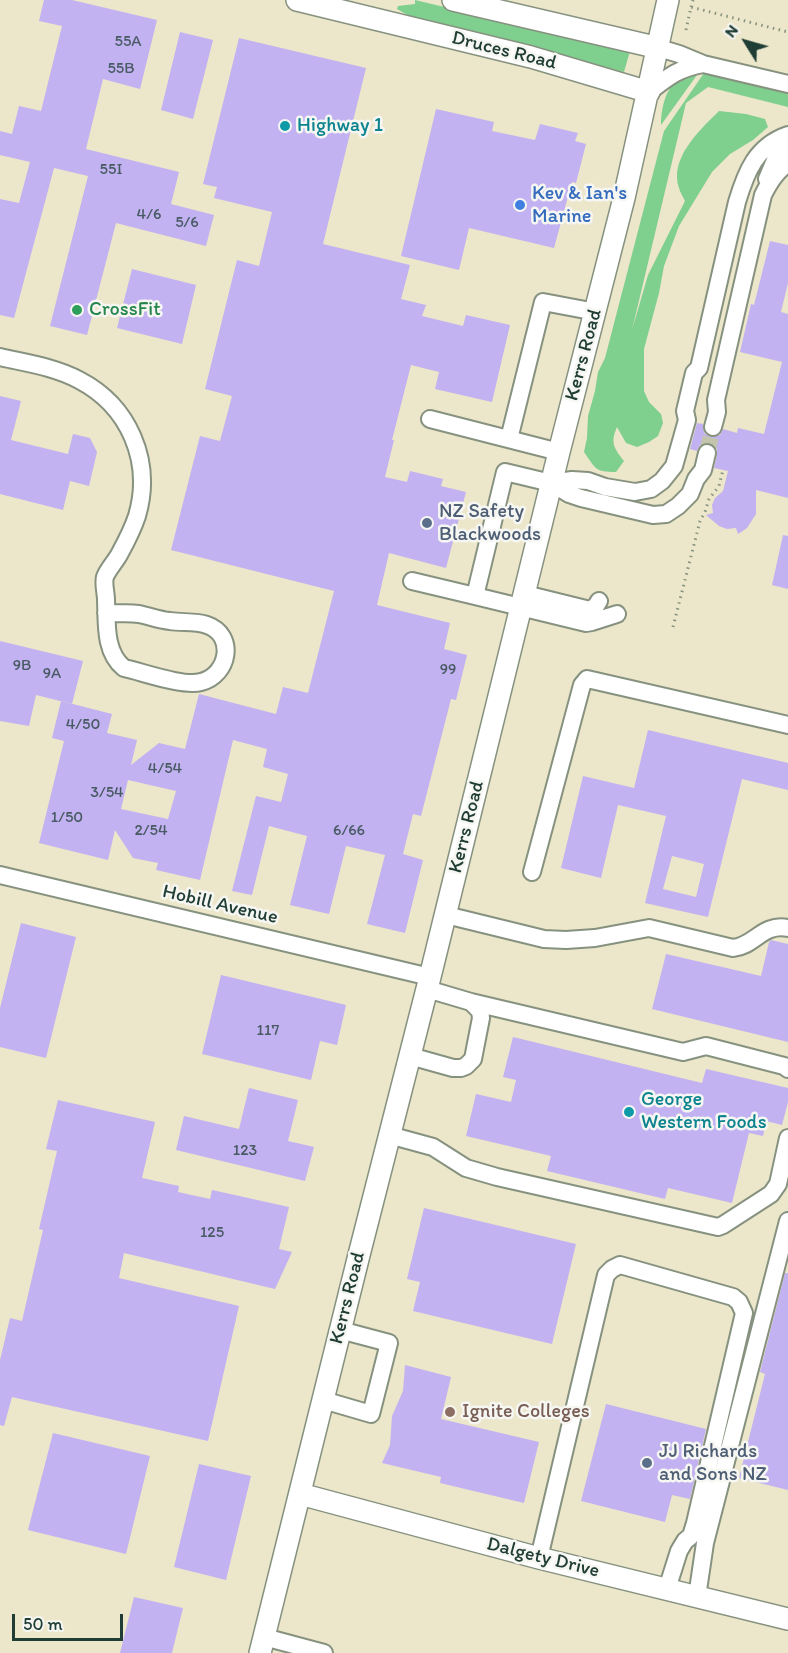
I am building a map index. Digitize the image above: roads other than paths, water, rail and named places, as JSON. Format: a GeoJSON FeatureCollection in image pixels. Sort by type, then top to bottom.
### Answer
{"type":"FeatureCollection","features":[{"type":"Feature","properties":{"kind":"main road","name":"Druces Road"},"geometry":{"type":"LineString","coordinates":[[297,0],[371,8],[649,92]]}},
{"type":"Feature","properties":{"kind":"main road","name":"Druces Road"},"geometry":{"type":"LineString","coordinates":[[453,0],[658,48]]}},
{"type":"Feature","properties":{"kind":"main road","name":"Kerrs Road"},"geometry":{"type":"LineString","coordinates":[[262,1645],[446,915],[551,483],[596,312],[649,92],[668,0]]}},
{"type":"Feature","properties":{"kind":"main road","name":"Dalgety Drive"},"geometry":{"type":"LineString","coordinates":[[300,1494],[539,1558],[788,1619]]}},
{"type":"Feature","properties":{"kind":"street","name":"Druces Road"},"geometry":{"type":"LineString","coordinates":[[658,48],[704,64],[788,84]]}},
{"type":"Feature","properties":{"kind":"street","name":"Druces Road"},"geometry":{"type":"LineString","coordinates":[[649,92],[672,74],[690,66],[704,64]]}},
{"type":"Feature","properties":{"kind":"street"},"geometry":{"type":"LineString","coordinates":[[551,483],[572,480],[588,481],[605,487],[635,492],[651,489],[662,481],[674,466],[687,420],[685,411],[694,373],[699,368],[745,175],[759,153],[781,137],[788,135]]}},
{"type":"Feature","properties":{"kind":"street"},"geometry":{"type":"LineString","coordinates":[[709,426],[717,412],[716,400],[769,172],[776,158],[788,144]]}},
{"type":"Feature","properties":{"kind":"street"},"geometry":{"type":"LineString","coordinates":[[763,195],[771,179],[788,163]]}},
{"type":"Feature","properties":{"kind":"street"},"geometry":{"type":"LineString","coordinates":[[509,439],[543,302],[596,312]]}},
{"type":"Feature","properties":{"kind":"street"},"geometry":{"type":"LineString","coordinates":[[0,357],[55,371],[77,379],[94,389],[109,401],[134,440],[143,480],[141,498],[129,534],[105,577],[106,613],[107,636],[119,664],[124,668],[184,683],[199,683],[219,671],[226,658],[226,645],[220,634],[207,625],[170,621],[139,614],[106,613]]}},
{"type":"Feature","properties":{"kind":"street"},"geometry":{"type":"LineString","coordinates":[[430,418],[559,452]]}},
{"type":"Feature","properties":{"kind":"street"},"geometry":{"type":"LineString","coordinates":[[475,596],[505,472],[551,483],[581,498],[653,515],[666,514],[690,494],[696,479],[703,470],[703,452]]}},
{"type":"Feature","properties":{"kind":"street"},"geometry":{"type":"LineString","coordinates":[[412,581],[475,596],[590,610],[599,601]]}},
{"type":"Feature","properties":{"kind":"street"},"geometry":{"type":"LineString","coordinates":[[523,601],[586,622],[617,614]]}},
{"type":"Feature","properties":{"kind":"street"},"geometry":{"type":"LineString","coordinates":[[532,872],[582,685],[587,679],[788,725]]}},
{"type":"Feature","properties":{"kind":"street","name":"Hobill Avenue"},"geometry":{"type":"LineString","coordinates":[[0,875],[429,983],[471,1002],[683,1052],[706,1046],[784,1066],[788,1069]]}},
{"type":"Feature","properties":{"kind":"street"},"geometry":{"type":"LineString","coordinates":[[446,915],[544,939],[595,938],[649,928],[733,948],[741,947],[757,935],[772,928],[788,928]]}},
{"type":"Feature","properties":{"kind":"street"},"geometry":{"type":"LineString","coordinates":[[410,1056],[453,1068],[461,1068],[473,1059],[481,1018],[480,1011],[471,1002]]}},
{"type":"Feature","properties":{"kind":"street"},"geometry":{"type":"LineString","coordinates":[[389,1135],[433,1147],[466,1168],[497,1177],[718,1227],[771,1194],[778,1184],[788,1138]]}},
{"type":"Feature","properties":{"kind":"street"},"geometry":{"type":"LineString","coordinates":[[697,1597],[705,1543],[788,1221]]}},
{"type":"Feature","properties":{"kind":"street"},"geometry":{"type":"LineString","coordinates":[[539,1558],[606,1275],[620,1265],[733,1297],[739,1302],[744,1313],[695,1523],[690,1536],[679,1551],[667,1589]]}},
{"type":"Feature","properties":{"kind":"street"},"geometry":{"type":"LineString","coordinates":[[323,1400],[371,1414],[390,1343],[340,1330]]}},
{"type":"Feature","properties":{"kind":"street"},"geometry":{"type":"LineString","coordinates":[[262,1645],[324,1653]]}},
{"type":"Feature","properties":{"kind":"tunnel"},"geometry":{"type":"LineString","coordinates":[[707,453],[713,427]]}},
{"type":"Feature","properties":{"kind":"place","name":"Highway 1"},"geometry":{"type":"Point","coordinates":[285,126]}},
{"type":"Feature","properties":{"kind":"place","name":"Kev & Ian's Marine"},"geometry":{"type":"Point","coordinates":[520,205]}},
{"type":"Feature","properties":{"kind":"place","name":"CrossFit"},"geometry":{"type":"Point","coordinates":[77,310]}},
{"type":"Feature","properties":{"kind":"place","name":"NZ Safety Blackwoods"},"geometry":{"type":"Point","coordinates":[427,523]}},
{"type":"Feature","properties":{"kind":"place","name":"George Western Foods"},"geometry":{"type":"Point","coordinates":[629,1112]}},
{"type":"Feature","properties":{"kind":"place","name":"Ignite Colleges"},"geometry":{"type":"Point","coordinates":[450,1412]}},
{"type":"Feature","properties":{"kind":"place","name":"JJ Richards and Sons NZ"},"geometry":{"type":"Point","coordinates":[647,1463]}}]}
